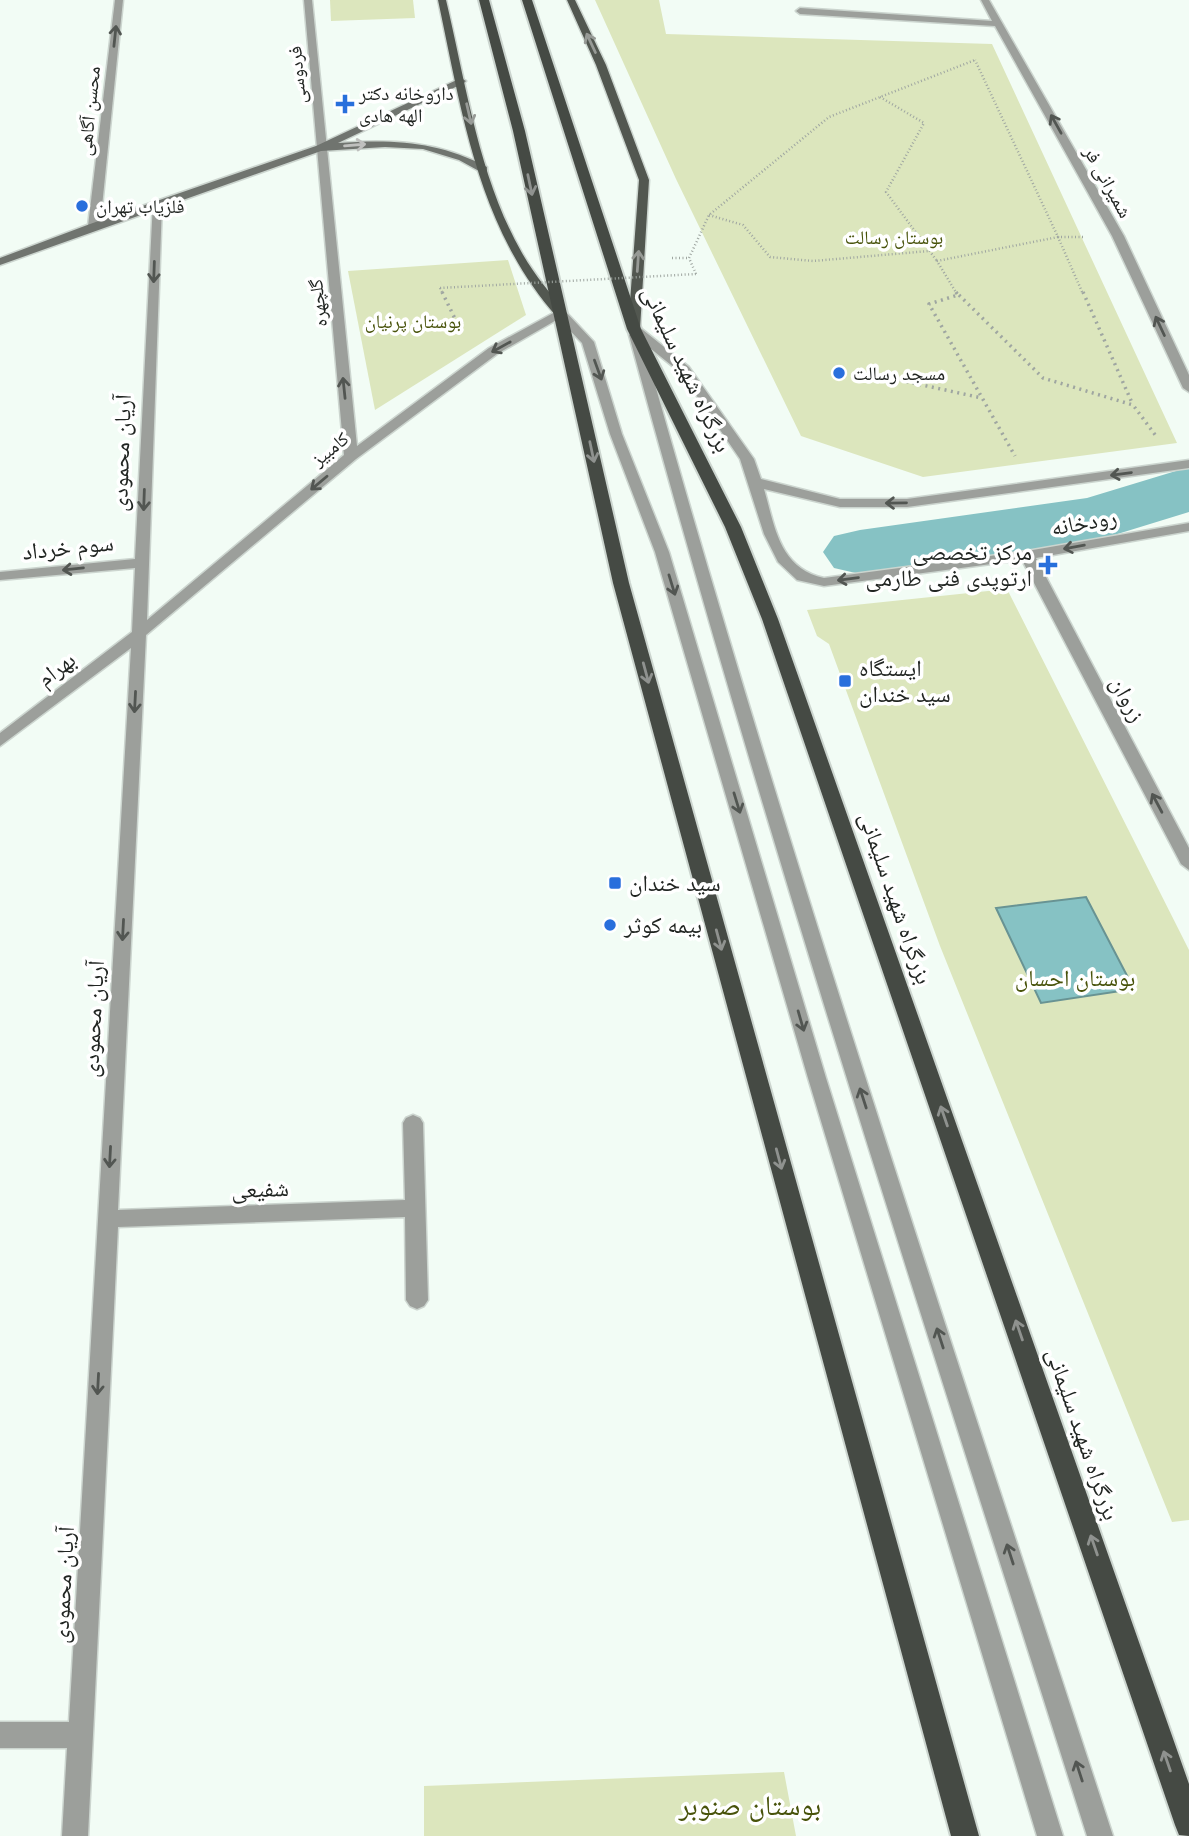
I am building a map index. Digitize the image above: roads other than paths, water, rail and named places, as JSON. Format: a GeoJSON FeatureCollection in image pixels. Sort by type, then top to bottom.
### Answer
{"type":"FeatureCollection","features":[{"type":"Feature","properties":{"kind":"highway"},"geometry":{"type":"LineString","coordinates":[[484,0],[561,314],[621,583],[965,1836]]}},
{"type":"Feature","properties":{"kind":"highway","name":"بزرگراه شهید سلیمانی"},"geometry":{"type":"LineString","coordinates":[[527,0],[634,329],[733,527],[770,619],[1189,1825]]}},
{"type":"Feature","properties":{"kind":"main road"},"geometry":{"type":"LineString","coordinates":[[442,0],[494,209],[542,298],[561,314]]}},
{"type":"Feature","properties":{"kind":"main road"},"geometry":{"type":"LineString","coordinates":[[571,0],[601,65],[644,180],[634,329]]}},
{"type":"Feature","properties":{"kind":"main road"},"geometry":{"type":"LineString","coordinates":[[0,262],[93,226],[320,148],[461,80]]}},
{"type":"Feature","properties":{"kind":"main road"},"geometry":{"type":"LineString","coordinates":[[320,148],[372,144],[437,146],[483,169]]}},
{"type":"Feature","properties":{"kind":"street","name":"محسن آگاهی"},"geometry":{"type":"LineString","coordinates":[[93,226],[119,0]]}},
{"type":"Feature","properties":{"kind":"street","name":"فردوسی"},"geometry":{"type":"LineString","coordinates":[[308,0],[320,148]]}},
{"type":"Feature","properties":{"kind":"street","name":"شمیرانی فر"},"geometry":{"type":"LineString","coordinates":[[985,0],[1118,236],[1189,388]]}},
{"type":"Feature","properties":{"kind":"street"},"geometry":{"type":"LineString","coordinates":[[800,11],[999,24]]}},
{"type":"Feature","properties":{"kind":"street","name":"گلچهره"},"geometry":{"type":"LineString","coordinates":[[320,148],[351,456]]}},
{"type":"Feature","properties":{"kind":"street","name":"آریان محمودی"},"geometry":{"type":"LineString","coordinates":[[75,1836],[139,634],[157,204]]}},
{"type":"Feature","properties":{"kind":"street","name":"کامبیز"},"geometry":{"type":"LineString","coordinates":[[139,634],[351,456],[493,351],[561,314]]}},
{"type":"Feature","properties":{"kind":"street"},"geometry":{"type":"LineString","coordinates":[[561,314],[588,342],[616,434],[662,552],[817,1078],[1050,1836]]}},
{"type":"Feature","properties":{"kind":"street"},"geometry":{"type":"LineString","coordinates":[[634,329],[677,492],[774,822],[1100,1836]]}},
{"type":"Feature","properties":{"kind":"street","name":"رودخانه"},"geometry":{"type":"LineString","coordinates":[[634,329],[685,370],[747,459],[775,544],[785,562],[802,577],[824,582],[843,580],[1027,555],[1189,527]]}},
{"type":"Feature","properties":{"kind":"street","name":"رودخانه"},"geometry":{"type":"LineString","coordinates":[[755,482],[840,503],[906,503],[1183,465]]}},
{"type":"Feature","properties":{"kind":"street","name":"زروان"},"geometry":{"type":"LineString","coordinates":[[1027,555],[1189,864]]}},
{"type":"Feature","properties":{"kind":"street","name":"سوم خرداد"},"geometry":{"type":"LineString","coordinates":[[0,576],[141,562]]}},
{"type":"Feature","properties":{"kind":"street","name":"بهرام"},"geometry":{"type":"LineString","coordinates":[[0,741],[139,634]]}},
{"type":"Feature","properties":{"kind":"street"},"geometry":{"type":"LineString","coordinates":[[413,1123],[416,1300]]}},
{"type":"Feature","properties":{"kind":"street","name":"شفیعی"},"geometry":{"type":"LineString","coordinates":[[107,1219],[415,1208]]}},
{"type":"Feature","properties":{"kind":"street"},"geometry":{"type":"LineString","coordinates":[[0,1735],[80,1735]]}},
{"type":"Feature","properties":{"kind":"water"},"geometry":{"type":"Polygon","coordinates":[[[1086,897],[1134,989],[1041,1003],[996,908],[1086,897]]]}},
{"type":"Feature","properties":{"kind":"waterway"},"geometry":{"type":"LineString","coordinates":[[860,552],[1098,518],[1189,488]]}},
{"type":"Feature","properties":{"kind":"place","name":"داروخانه دکتر الهه هادی"},"geometry":{"type":"Point","coordinates":[345,104]}},
{"type":"Feature","properties":{"kind":"place","name":"فلزیاب تهران"},"geometry":{"type":"Point","coordinates":[82,206]}},
{"type":"Feature","properties":{"kind":"place","name":"مسجد رسالت"},"geometry":{"type":"Point","coordinates":[839,373]}},
{"type":"Feature","properties":{"kind":"place","name":"مرکز تخصصی ارتوپدی فنی طارمی"},"geometry":{"type":"Point","coordinates":[1048,565]}},
{"type":"Feature","properties":{"kind":"place","name":"ایستگاه سید خندان"},"geometry":{"type":"Point","coordinates":[845,681]}},
{"type":"Feature","properties":{"kind":"place","name":"سید خندان"},"geometry":{"type":"Point","coordinates":[615,883]}},
{"type":"Feature","properties":{"kind":"place","name":"بیمه کوثر"},"geometry":{"type":"Point","coordinates":[610,925]}},
{"type":"Feature","properties":{"kind":"park label","name":"بوستان رسالت"},"geometry":{"type":"Point","coordinates":[894,237]}},
{"type":"Feature","properties":{"kind":"park label","name":"بوستان پرنیان"},"geometry":{"type":"Point","coordinates":[413,321]}},
{"type":"Feature","properties":{"kind":"park label","name":"بوستان احسان"},"geometry":{"type":"Point","coordinates":[1075,978]}},
{"type":"Feature","properties":{"kind":"park label","name":"بوستان صنوبر"},"geometry":{"type":"Point","coordinates":[750,1805]}}]}
